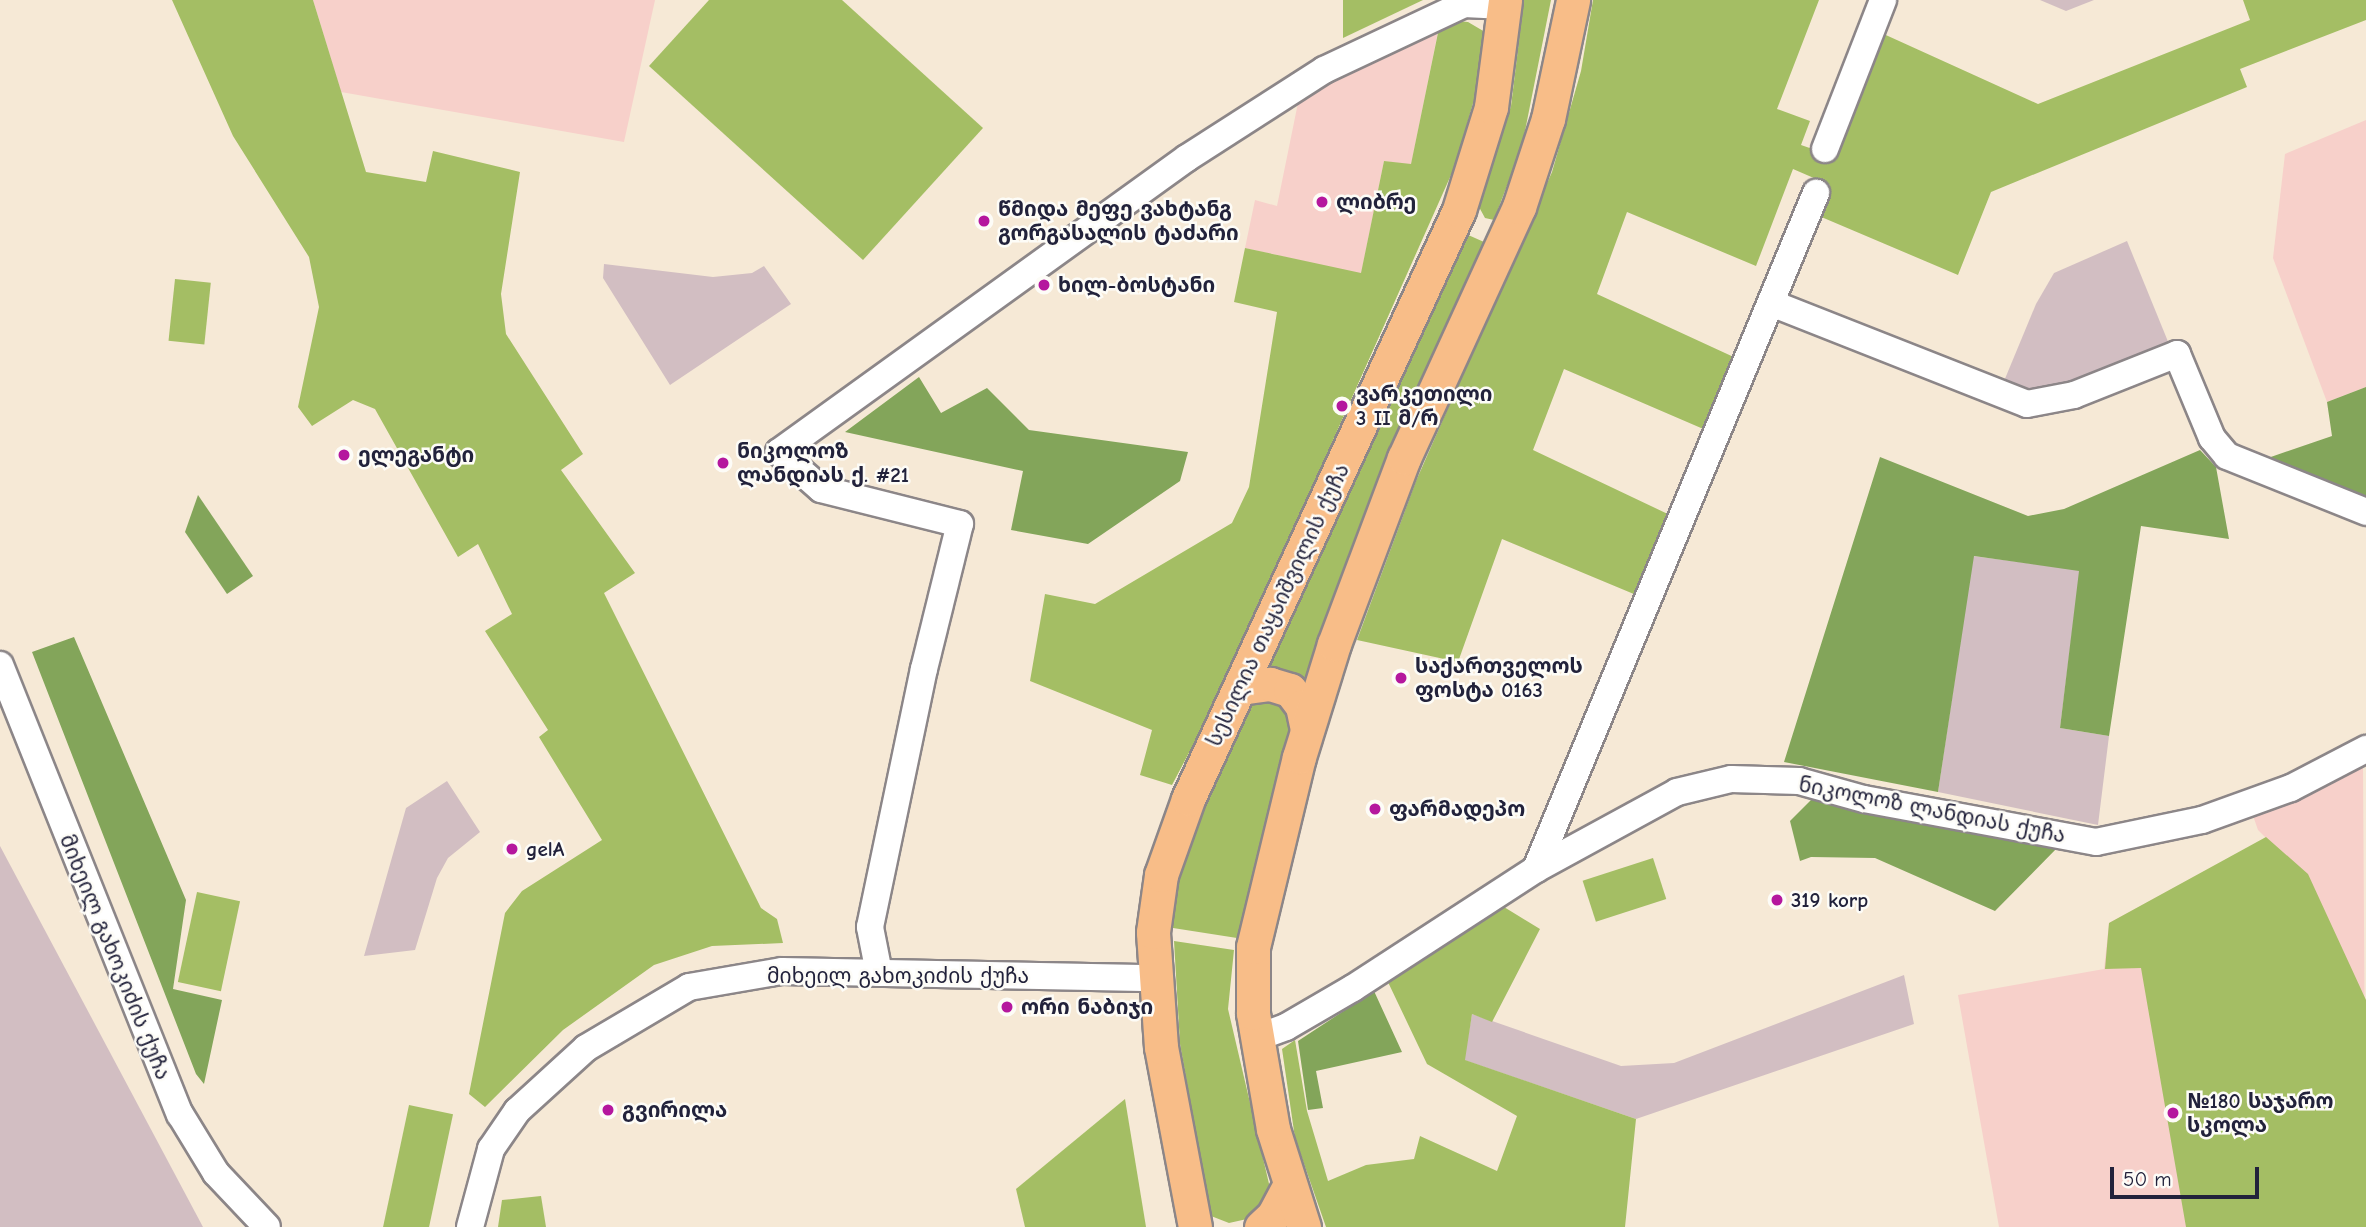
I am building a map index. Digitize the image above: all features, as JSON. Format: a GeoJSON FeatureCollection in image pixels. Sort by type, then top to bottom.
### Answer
{"type":"FeatureCollection","features":[{"type":"Feature","properties":{"kind":"main road"},"geometry":{"type":"LineString","coordinates":[[1304,1227],[1288,1188],[1256,1038],[1251,984],[1254,947],[1307,729],[1374,531],[1507,232],[1548,119],[1573,0]]}},
{"type":"Feature","properties":{"kind":"main road","name":"სესილია თაყაიშვილის ქუჩა"},"geometry":{"type":"LineString","coordinates":[[1197,1224],[1170,1110],[1155,978],[1156,903],[1169,842],[1459,210],[1492,107],[1505,3]]}},
{"type":"Feature","properties":{"kind":"main road"},"geometry":{"type":"LineString","coordinates":[[1459,210],[1479,229],[1507,232]]}},
{"type":"Feature","properties":{"kind":"main road"},"geometry":{"type":"LineString","coordinates":[[1240,688],[1270,684],[1290,690],[1303,706],[1307,729]]}},
{"type":"Feature","properties":{"kind":"main road"},"geometry":{"type":"LineString","coordinates":[[1261,1227],[1273,1216],[1288,1188]]}},
{"type":"Feature","properties":{"kind":"street"},"geometry":{"type":"LineString","coordinates":[[1825,149],[1883,0]]}},
{"type":"Feature","properties":{"kind":"street"},"geometry":{"type":"LineString","coordinates":[[879,973],[870,927],[924,669],[960,524],[821,489],[779,452],[1186,158],[1324,70],[1464,5],[1505,3]]}},
{"type":"Feature","properties":{"kind":"street"},"geometry":{"type":"LineString","coordinates":[[1536,869],[1816,193]]}},
{"type":"Feature","properties":{"kind":"street"},"geometry":{"type":"LineString","coordinates":[[1770,303],[2027,404],[2074,395],[2177,354],[2211,438],[2227,456],[2366,512]]}},
{"type":"Feature","properties":{"kind":"street","name":"მიხეილ გახოკიძის ქუჩა"},"geometry":{"type":"LineString","coordinates":[[0,665],[180,1114],[216,1173],[267,1227]]}},
{"type":"Feature","properties":{"kind":"street","name":"ნიკოლოზ ლანდიას ქუჩა"},"geometry":{"type":"LineString","coordinates":[[1256,1038],[1286,1027],[1353,988],[1536,869],[1676,792],[1731,779],[1799,781],[1864,799],[2096,842],[2202,820],[2291,788],[2366,749]]}},
{"type":"Feature","properties":{"kind":"street","name":"მიხეილ გახოკიძის ქუჩა"},"geometry":{"type":"LineString","coordinates":[[470,1227],[491,1149],[501,1130],[586,1048],[639,1012],[689,987],[782,971],[1155,978]]}},
{"type":"Feature","properties":{"kind":"shaded area"},"geometry":{"type":"Polygon","coordinates":[[[313,0],[655,0],[624,142],[341,92],[313,0]]]}},
{"type":"Feature","properties":{"kind":"shaded area"},"geometry":{"type":"Polygon","coordinates":[[[2040,0],[2094,0],[2066,11],[2040,0]]]}},
{"type":"Feature","properties":{"kind":"shaded area"},"geometry":{"type":"Polygon","coordinates":[[[1439,27],[1411,165],[1384,161],[1361,274],[1245,248],[1255,200],[1277,206],[1300,93],[1439,27]]]}},
{"type":"Feature","properties":{"kind":"shaded area"},"geometry":{"type":"Polygon","coordinates":[[[2366,120],[2366,387],[2327,402],[2273,258],[2285,154],[2366,120]]]}},
{"type":"Feature","properties":{"kind":"shaded area"},"geometry":{"type":"Polygon","coordinates":[[[2127,241],[2169,344],[2056,393],[2030,397],[2002,386],[2036,304],[2054,273],[2127,241]]]}},
{"type":"Feature","properties":{"kind":"shaded area"},"geometry":{"type":"Polygon","coordinates":[[[604,264],[713,277],[752,273],[764,266],[791,304],[670,385],[603,278],[604,264]]]}},
{"type":"Feature","properties":{"kind":"shaded area"},"geometry":{"type":"Polygon","coordinates":[[[1973,556],[2080,570],[2060,728],[2109,736],[2098,825],[1938,792],[1973,556]]]}},
{"type":"Feature","properties":{"kind":"shaded area","name":"№180 საჯარო სკოლა"},"geometry":{"type":"Polygon","coordinates":[[[2363,766],[2366,1227],[1999,1227],[1958,995],[2104,969],[2109,923],[2266,838],[2258,830],[2251,810],[2363,766]]]}},
{"type":"Feature","properties":{"kind":"shaded area"},"geometry":{"type":"Polygon","coordinates":[[[447,781],[480,832],[448,858],[437,878],[415,950],[364,956],[406,808],[447,781]]]}},
{"type":"Feature","properties":{"kind":"shaded area"},"geometry":{"type":"Polygon","coordinates":[[[0,846],[203,1227],[0,1227],[0,846]]]}},
{"type":"Feature","properties":{"kind":"shaded area"},"geometry":{"type":"Polygon","coordinates":[[[1904,975],[1914,1024],[1636,1119],[1464,1060],[1472,1014],[1621,1066],[1674,1063],[1904,975]]]}},
{"type":"Feature","properties":{"kind":"green space"},"geometry":{"type":"Polygon","coordinates":[[[172,0],[313,0],[366,172],[426,182],[433,151],[520,172],[501,294],[506,334],[583,454],[561,470],[635,573],[604,593],[761,908],[777,919],[783,943],[712,946],[654,965],[563,1030],[485,1107],[469,1094],[505,913],[522,891],[602,840],[539,737],[548,730],[485,631],[512,614],[478,544],[458,557],[375,409],[353,400],[312,426],[298,407],[319,307],[309,257],[233,136],[172,0]]]}},
{"type":"Feature","properties":{"kind":"green space"},"geometry":{"type":"Polygon","coordinates":[[[709,0],[842,0],[983,128],[863,260],[649,66],[709,0]]]}},
{"type":"Feature","properties":{"kind":"green space"},"geometry":{"type":"Polygon","coordinates":[[[1343,0],[1423,0],[1343,38],[1343,0]]]}},
{"type":"Feature","properties":{"kind":"green space"},"geometry":{"type":"Polygon","coordinates":[[[1524,0],[1551,0],[1522,146],[1494,220],[1485,218],[1479,207],[1511,106],[1524,0]]]}},
{"type":"Feature","properties":{"kind":"green space"},"geometry":{"type":"Polygon","coordinates":[[[1593,0],[1819,0],[1777,109],[1810,121],[1801,145],[1827,154],[1877,31],[2038,104],[2250,20],[2243,0],[2366,0],[2366,20],[2240,69],[2247,87],[1991,192],[1958,275],[1819,216],[1830,185],[1793,169],[1756,266],[1627,212],[1597,294],[1738,359],[1708,431],[1564,369],[1533,450],[1672,516],[1641,597],[1502,539],[1458,662],[1357,640],[1416,481],[1552,172],[1581,71],[1593,0]]]}},
{"type":"Feature","properties":{"kind":"green space"},"geometry":{"type":"Polygon","coordinates":[[[1435,19],[1468,22],[1485,32],[1488,51],[1455,166],[1221,692],[1172,785],[1140,775],[1152,730],[1030,681],[1045,594],[1095,604],[1232,523],[1249,487],[1277,312],[1234,302],[1245,248],[1361,273],[1384,161],[1411,164],[1439,28],[1435,19]]]}},
{"type":"Feature","properties":{"kind":"green space"},"geometry":{"type":"Polygon","coordinates":[[[1466,234],[1484,242],[1355,543],[1306,680],[1269,666],[1466,234]]]}},
{"type":"Feature","properties":{"kind":"green space"},"geometry":{"type":"Polygon","coordinates":[[[175,279],[211,283],[204,344],[169,341],[175,279]]]}},
{"type":"Feature","properties":{"kind":"green space"},"geometry":{"type":"Polygon","coordinates":[[[919,377],[941,413],[987,388],[1029,430],[1188,452],[1180,481],[1088,544],[1011,530],[1023,471],[845,432],[919,377]]]}},
{"type":"Feature","properties":{"kind":"green space"},"geometry":{"type":"Polygon","coordinates":[[[2366,387],[2366,500],[2265,459],[2332,436],[2327,402],[2366,387]]]}},
{"type":"Feature","properties":{"kind":"green space"},"geometry":{"type":"Polygon","coordinates":[[[2200,450],[2216,467],[2229,539],[2141,526],[2109,736],[2060,728],[2079,571],[1974,556],[1938,792],[1784,762],[1880,457],[2028,516],[2064,509],[2200,450]]]}},
{"type":"Feature","properties":{"kind":"green space"},"geometry":{"type":"Polygon","coordinates":[[[198,495],[253,576],[227,594],[185,532],[198,495]]]}},
{"type":"Feature","properties":{"kind":"green space"},"geometry":{"type":"Polygon","coordinates":[[[74,637],[186,900],[173,989],[222,1000],[204,1084],[196,1074],[32,652],[74,637]]]}},
{"type":"Feature","properties":{"kind":"green space"},"geometry":{"type":"Polygon","coordinates":[[[1261,700],[1282,707],[1289,714],[1292,730],[1237,938],[1173,928],[1172,902],[1198,819],[1249,704],[1261,700]]]}},
{"type":"Feature","properties":{"kind":"green space"},"geometry":{"type":"Polygon","coordinates":[[[1816,795],[2058,847],[1995,911],[1875,858],[1811,857],[1800,861],[1790,821],[1816,795]]]}},
{"type":"Feature","properties":{"kind":"green space","name":"№180 საჯარო სკოლა"},"geometry":{"type":"Polygon","coordinates":[[[2266,837],[2308,874],[2366,1000],[2366,1227],[2186,1227],[2141,968],[2105,969],[2109,923],[2266,837]]]}},
{"type":"Feature","properties":{"kind":"green space"},"geometry":{"type":"Polygon","coordinates":[[[1653,858],[1666,899],[1596,922],[1583,881],[1653,858]]]}},
{"type":"Feature","properties":{"kind":"green space"},"geometry":{"type":"Polygon","coordinates":[[[197,892],[240,901],[221,991],[178,982],[197,892]]]}},
{"type":"Feature","properties":{"kind":"green space"},"geometry":{"type":"Polygon","coordinates":[[[1504,907],[1540,929],[1492,1022],[1472,1014],[1465,1060],[1636,1119],[1625,1227],[1326,1227],[1295,1138],[1282,1049],[1295,1040],[1307,1111],[1328,1181],[1366,1165],[1414,1159],[1420,1136],[1497,1171],[1517,1116],[1427,1064],[1387,980],[1504,907]]]}},
{"type":"Feature","properties":{"kind":"green space"},"geometry":{"type":"Polygon","coordinates":[[[1174,941],[1234,950],[1228,1009],[1270,1188],[1261,1209],[1247,1219],[1229,1223],[1211,1216],[1180,1044],[1174,941]]]}},
{"type":"Feature","properties":{"kind":"green space"},"geometry":{"type":"Polygon","coordinates":[[[1374,991],[1402,1052],[1316,1071],[1323,1108],[1308,1110],[1298,1041],[1374,991]]]}},
{"type":"Feature","properties":{"kind":"green space"},"geometry":{"type":"Polygon","coordinates":[[[1125,1099],[1146,1227],[1025,1227],[1016,1189],[1125,1099]]]}},
{"type":"Feature","properties":{"kind":"green space"},"geometry":{"type":"Polygon","coordinates":[[[409,1105],[453,1114],[429,1227],[383,1227],[409,1105]]]}},
{"type":"Feature","properties":{"kind":"green space"},"geometry":{"type":"Polygon","coordinates":[[[541,1196],[546,1227],[498,1227],[502,1200],[541,1196]]]}},
{"type":"Feature","properties":{"kind":"place","name":"ლიბრე"},"geometry":{"type":"Point","coordinates":[1322,202]}},
{"type":"Feature","properties":{"kind":"place","name":"წმიდა მეფე ვახტანგ გორგასალის ტაძარი"},"geometry":{"type":"Point","coordinates":[984,221]}},
{"type":"Feature","properties":{"kind":"place","name":"ხილ-ბოსტანი"},"geometry":{"type":"Point","coordinates":[1044,285]}},
{"type":"Feature","properties":{"kind":"place","name":"ვარკეთილი 3 II მ/რ"},"geometry":{"type":"Point","coordinates":[1342,406]}},
{"type":"Feature","properties":{"kind":"place","name":"ელეგანტი"},"geometry":{"type":"Point","coordinates":[344,455]}},
{"type":"Feature","properties":{"kind":"place","name":"ნიკოლოზ ლანდიას ქ. #21"},"geometry":{"type":"Point","coordinates":[723,463]}},
{"type":"Feature","properties":{"kind":"place","name":"საქართველოს ფოსტა 0163"},"geometry":{"type":"Point","coordinates":[1401,678]}},
{"type":"Feature","properties":{"kind":"place","name":"ფარმადეპო"},"geometry":{"type":"Point","coordinates":[1375,809]}},
{"type":"Feature","properties":{"kind":"place","name":"gelA"},"geometry":{"type":"Point","coordinates":[512,849]}},
{"type":"Feature","properties":{"kind":"place","name":"319 korp"},"geometry":{"type":"Point","coordinates":[1777,900]}},
{"type":"Feature","properties":{"kind":"place","name":"ორი ნაბიჯი"},"geometry":{"type":"Point","coordinates":[1007,1007]}},
{"type":"Feature","properties":{"kind":"place","name":"გვირილა"},"geometry":{"type":"Point","coordinates":[608,1110]}},
{"type":"Feature","properties":{"kind":"place","name":"№180 საჯარო სკოლა"},"geometry":{"type":"Point","coordinates":[2173,1113]}}]}
